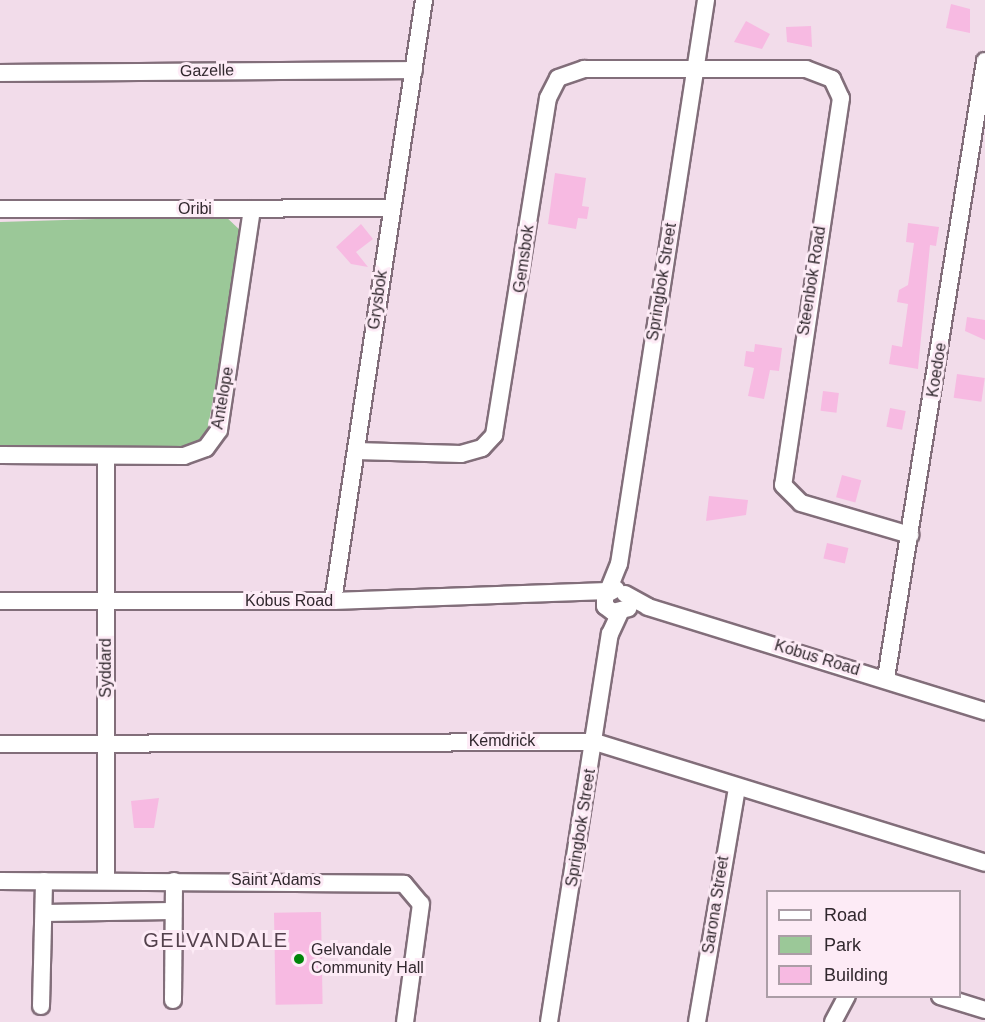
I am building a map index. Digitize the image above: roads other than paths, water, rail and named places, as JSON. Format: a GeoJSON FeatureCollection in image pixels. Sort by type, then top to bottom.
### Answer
{"type":"FeatureCollection","features":[{"type":"Feature","properties":{"kind":"street","name":"Grysbok"},"geometry":{"type":"LineString","coordinates":[[333,601],[424,0]]}},
{"type":"Feature","properties":{"kind":"street","name":"Springbok Street"},"geometry":{"type":"LineString","coordinates":[[549,1022],[595,742],[616,601],[619,564],[706,0]]}},
{"type":"Feature","properties":{"kind":"street","name":"Koedoe"},"geometry":{"type":"LineString","coordinates":[[886,678],[979,144],[985,61]]}},
{"type":"Feature","properties":{"kind":"street","name":"Gemsbok"},"geometry":{"type":"LineString","coordinates":[[356,451],[461,454],[482,448],[494,435],[554,82],[584,69],[695,70]]}},
{"type":"Feature","properties":{"kind":"street","name":"Steenbok Road"},"geometry":{"type":"LineString","coordinates":[[695,70],[806,69],[826,74],[840,89],[783,485],[801,503],[910,535]]}},
{"type":"Feature","properties":{"kind":"street","name":"Gazelle"},"geometry":{"type":"LineString","coordinates":[[0,73],[414,70]]}},
{"type":"Feature","properties":{"kind":"street","name":"Oribi"},"geometry":{"type":"LineString","coordinates":[[0,208],[391,208]]}},
{"type":"Feature","properties":{"kind":"street","name":"Antelope"},"geometry":{"type":"LineString","coordinates":[[0,455],[184,456],[201,452],[216,437],[252,209]]}},
{"type":"Feature","properties":{"kind":"street","name":"Syddard"},"geometry":{"type":"LineString","coordinates":[[106,456],[106,881]]}},
{"type":"Feature","properties":{"kind":"street","name":"Kobus Road"},"geometry":{"type":"LineString","coordinates":[[0,602],[333,601],[578,596],[648,607],[886,678],[985,711]]}},
{"type":"Feature","properties":{"kind":"street","name":"Kemdrick"},"geometry":{"type":"LineString","coordinates":[[0,744],[595,742],[736,788],[985,864]]}},
{"type":"Feature","properties":{"kind":"street","name":"Sarona Street"},"geometry":{"type":"LineString","coordinates":[[697,1022],[736,788]]}},
{"type":"Feature","properties":{"kind":"street","name":"Saint Adams"},"geometry":{"type":"LineString","coordinates":[[0,881],[174,880],[404,884],[421,904],[405,1022]]}},
{"type":"Feature","properties":{"kind":"street"},"geometry":{"type":"LineString","coordinates":[[173,1000],[174,880]]}},
{"type":"Feature","properties":{"kind":"street"},"geometry":{"type":"LineString","coordinates":[[41,1006],[44,881]]}},
{"type":"Feature","properties":{"kind":"street"},"geometry":{"type":"LineString","coordinates":[[44,913],[172,911]]}},
{"type":"Feature","properties":{"kind":"street"},"geometry":{"type":"LineString","coordinates":[[833,1022],[846,998]]}},
{"type":"Feature","properties":{"kind":"street"},"geometry":{"type":"LineString","coordinates":[[946,998],[985,1010]]}},
{"type":"Feature","properties":{"kind":"place","name":"Gelvandale Community Hall"},"geometry":{"type":"Point","coordinates":[299,959]}},
{"type":"Feature","properties":{"kind":"district","name":"GELVANDALE"},"geometry":{"type":"Point","coordinates":[216,940]}}]}
